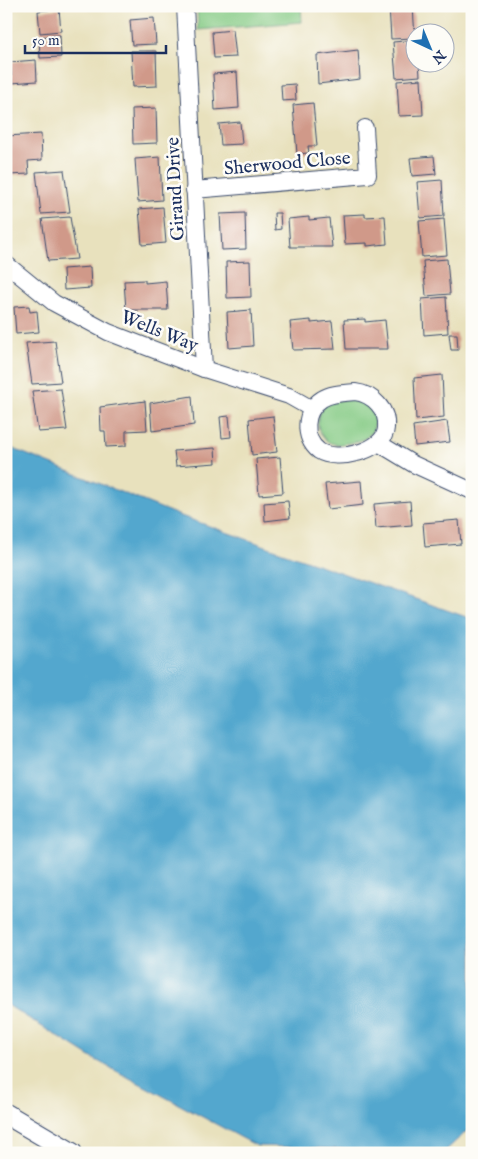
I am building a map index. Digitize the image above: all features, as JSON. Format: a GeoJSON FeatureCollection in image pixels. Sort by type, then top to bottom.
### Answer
{"type":"FeatureCollection","features":[{"type":"Feature","properties":{"kind":"street","name":"Giraud Drive"},"geometry":{"type":"LineString","coordinates":[[185,6],[204,369]]}},
{"type":"Feature","properties":{"kind":"street","name":"Sherwood Close"},"geometry":{"type":"LineString","coordinates":[[194,190],[368,174],[365,128]]}},
{"type":"Feature","properties":{"kind":"street","name":"Wells Way"},"geometry":{"type":"LineString","coordinates":[[6,264],[61,307],[108,332],[204,369],[289,396],[312,409]]}},
{"type":"Feature","properties":{"kind":"street"},"geometry":{"type":"LineString","coordinates":[[364,393],[376,401],[384,413],[387,427],[380,444],[367,450],[329,455],[314,446],[308,432],[308,416],[317,402],[331,395],[364,393]]}},
{"type":"Feature","properties":{"kind":"street"},"geometry":{"type":"LineString","coordinates":[[380,444],[413,464],[472,491]]}},
{"type":"Feature","properties":{"kind":"street"},"geometry":{"type":"LineString","coordinates":[[6,1114],[72,1153]]}},
{"type":"Feature","properties":{"kind":"green space"},"geometry":{"type":"Polygon","coordinates":[[[197,6],[301,6],[302,22],[198,30],[197,6]]]}},
{"type":"Feature","properties":{"kind":"green space"},"geometry":{"type":"Polygon","coordinates":[[[353,399],[362,401],[374,410],[375,424],[373,429],[362,440],[332,444],[320,433],[318,422],[320,412],[330,402],[353,399]]]}},
{"type":"Feature","properties":{"kind":"water"},"geometry":{"type":"Polygon","coordinates":[[[6,446],[178,515],[472,619],[472,1122],[468,1130],[443,1153],[370,1153],[353,1149],[257,1146],[92,1058],[6,1004],[6,446]]]}},
{"type":"Feature","properties":{"kind":"building"},"geometry":{"type":"Polygon","coordinates":[[[389,6],[413,6],[414,22],[406,22],[406,38],[391,39],[389,6]]]}},
{"type":"Feature","properties":{"kind":"building"},"geometry":{"type":"Polygon","coordinates":[[[59,9],[61,31],[40,33],[38,11],[59,9]]]}},
{"type":"Feature","properties":{"kind":"building"},"geometry":{"type":"Polygon","coordinates":[[[154,18],[156,44],[132,45],[130,20],[154,18]]]}},
{"type":"Feature","properties":{"kind":"building"},"geometry":{"type":"Polygon","coordinates":[[[233,30],[236,57],[214,58],[212,32],[233,30]]]}},
{"type":"Feature","properties":{"kind":"building"},"geometry":{"type":"Polygon","coordinates":[[[60,35],[61,57],[40,58],[39,37],[60,35]]]}},
{"type":"Feature","properties":{"kind":"building"},"geometry":{"type":"Polygon","coordinates":[[[406,41],[406,72],[420,72],[420,76],[396,78],[393,42],[406,41]]]}},
{"type":"Feature","properties":{"kind":"building"},"geometry":{"type":"Polygon","coordinates":[[[358,50],[360,79],[318,84],[317,55],[358,50]]]}},
{"type":"Feature","properties":{"kind":"building"},"geometry":{"type":"Polygon","coordinates":[[[131,51],[156,51],[157,86],[133,87],[131,51]]]}},
{"type":"Feature","properties":{"kind":"building"},"geometry":{"type":"Polygon","coordinates":[[[36,60],[37,81],[12,83],[10,62],[36,60]]]}},
{"type":"Feature","properties":{"kind":"building"},"geometry":{"type":"Polygon","coordinates":[[[237,72],[239,108],[215,110],[213,74],[237,72]]]}},
{"type":"Feature","properties":{"kind":"building"},"geometry":{"type":"Polygon","coordinates":[[[421,79],[423,115],[399,116],[397,81],[421,79]]]}},
{"type":"Feature","properties":{"kind":"building"},"geometry":{"type":"Polygon","coordinates":[[[295,84],[296,100],[282,101],[281,85],[295,84]]]}},
{"type":"Feature","properties":{"kind":"building"},"geometry":{"type":"Polygon","coordinates":[[[313,103],[317,146],[308,146],[309,153],[297,154],[293,105],[313,103]]]}},
{"type":"Feature","properties":{"kind":"building"},"geometry":{"type":"Polygon","coordinates":[[[156,108],[157,143],[133,144],[132,109],[156,108]]]}},
{"type":"Feature","properties":{"kind":"building"},"geometry":{"type":"Polygon","coordinates":[[[240,122],[242,144],[221,145],[219,124],[240,122]]]}},
{"type":"Feature","properties":{"kind":"building"},"geometry":{"type":"Polygon","coordinates":[[[41,134],[42,160],[28,161],[29,174],[8,175],[6,173],[6,136],[41,134]]]}},
{"type":"Feature","properties":{"kind":"building"},"geometry":{"type":"Polygon","coordinates":[[[434,156],[436,174],[412,176],[410,158],[434,156]]]}},
{"type":"Feature","properties":{"kind":"building"},"geometry":{"type":"Polygon","coordinates":[[[160,157],[162,200],[138,202],[135,159],[160,157]]]}},
{"type":"Feature","properties":{"kind":"building"},"geometry":{"type":"Polygon","coordinates":[[[64,170],[70,212],[41,214],[36,172],[64,170]]]}},
{"type":"Feature","properties":{"kind":"building"},"geometry":{"type":"Polygon","coordinates":[[[442,180],[444,216],[420,218],[417,182],[442,180]]]}},
{"type":"Feature","properties":{"kind":"building"},"geometry":{"type":"Polygon","coordinates":[[[163,207],[166,243],[142,245],[139,209],[163,207]]]}},
{"type":"Feature","properties":{"kind":"building"},"geometry":{"type":"Polygon","coordinates":[[[245,213],[246,249],[222,250],[220,214],[245,213]]]}},
{"type":"Feature","properties":{"kind":"building"},"geometry":{"type":"Polygon","coordinates":[[[274,213],[280,213],[281,229],[275,230],[274,213]]]}},
{"type":"Feature","properties":{"kind":"building"},"geometry":{"type":"Polygon","coordinates":[[[365,214],[365,217],[385,216],[387,244],[367,246],[367,243],[345,244],[343,215],[365,214]]]}},
{"type":"Feature","properties":{"kind":"building"},"geometry":{"type":"Polygon","coordinates":[[[70,217],[77,259],[48,261],[42,219],[70,217]]]}},
{"type":"Feature","properties":{"kind":"building"},"geometry":{"type":"Polygon","coordinates":[[[309,217],[309,220],[329,218],[332,247],[290,247],[288,219],[309,217]]]}},
{"type":"Feature","properties":{"kind":"building"},"geometry":{"type":"Polygon","coordinates":[[[444,219],[447,255],[422,257],[419,221],[444,219]]]}},
{"type":"Feature","properties":{"kind":"building"},"geometry":{"type":"Polygon","coordinates":[[[447,259],[450,294],[426,296],[423,261],[447,259]]]}},
{"type":"Feature","properties":{"kind":"building"},"geometry":{"type":"Polygon","coordinates":[[[250,261],[251,297],[227,298],[226,262],[250,261]]]}},
{"type":"Feature","properties":{"kind":"building"},"geometry":{"type":"Polygon","coordinates":[[[90,267],[91,288],[64,290],[63,269],[90,267]]]}},
{"type":"Feature","properties":{"kind":"building"},"geometry":{"type":"Polygon","coordinates":[[[145,280],[145,283],[166,281],[168,310],[126,310],[124,281],[145,280]]]}},
{"type":"Feature","properties":{"kind":"building"},"geometry":{"type":"Polygon","coordinates":[[[446,297],[448,333],[424,335],[422,299],[446,297]]]}},
{"type":"Feature","properties":{"kind":"building"},"geometry":{"type":"Polygon","coordinates":[[[29,306],[30,312],[37,311],[39,332],[16,334],[14,307],[29,306]]]}},
{"type":"Feature","properties":{"kind":"building"},"geometry":{"type":"Polygon","coordinates":[[[251,310],[253,346],[229,348],[227,312],[251,310]]]}},
{"type":"Feature","properties":{"kind":"building"},"geometry":{"type":"Polygon","coordinates":[[[365,319],[365,322],[385,320],[388,349],[346,349],[344,320],[365,319]]]}},
{"type":"Feature","properties":{"kind":"building"},"geometry":{"type":"Polygon","coordinates":[[[311,320],[311,323],[332,321],[335,349],[293,350],[290,322],[311,320]]]}},
{"type":"Feature","properties":{"kind":"building"},"geometry":{"type":"Polygon","coordinates":[[[449,334],[457,334],[458,350],[451,350],[449,334]]]}},
{"type":"Feature","properties":{"kind":"building"},"geometry":{"type":"Polygon","coordinates":[[[55,341],[61,382],[32,384],[26,343],[55,341]]]}},
{"type":"Feature","properties":{"kind":"building"},"geometry":{"type":"Polygon","coordinates":[[[442,375],[444,417],[416,420],[414,378],[442,375]]]}},
{"type":"Feature","properties":{"kind":"building"},"geometry":{"type":"Polygon","coordinates":[[[61,389],[67,430],[38,432],[32,391],[61,389]]]}},
{"type":"Feature","properties":{"kind":"building"},"geometry":{"type":"Polygon","coordinates":[[[192,396],[194,425],[152,431],[150,403],[192,396]]]}},
{"type":"Feature","properties":{"kind":"building"},"geometry":{"type":"Polygon","coordinates":[[[145,401],[147,430],[126,431],[126,446],[106,447],[105,431],[101,431],[100,407],[145,401]]]}},
{"type":"Feature","properties":{"kind":"building"},"geometry":{"type":"Polygon","coordinates":[[[229,416],[231,437],[222,438],[220,417],[229,416]]]}},
{"type":"Feature","properties":{"kind":"building"},"geometry":{"type":"Polygon","coordinates":[[[273,416],[277,452],[252,455],[249,419],[273,416]]]}},
{"type":"Feature","properties":{"kind":"building"},"geometry":{"type":"Polygon","coordinates":[[[447,421],[450,442],[415,446],[413,426],[447,421]]]}},
{"type":"Feature","properties":{"kind":"building"},"geometry":{"type":"Polygon","coordinates":[[[215,448],[216,463],[176,466],[174,451],[215,448]]]}},
{"type":"Feature","properties":{"kind":"building"},"geometry":{"type":"Polygon","coordinates":[[[280,457],[283,493],[259,495],[256,459],[280,457]]]}},
{"type":"Feature","properties":{"kind":"building"},"geometry":{"type":"Polygon","coordinates":[[[361,481],[363,505],[328,509],[325,484],[361,481]]]}},
{"type":"Feature","properties":{"kind":"building"},"geometry":{"type":"Polygon","coordinates":[[[288,501],[290,518],[265,521],[264,503],[288,501]]]}},
{"type":"Feature","properties":{"kind":"building"},"geometry":{"type":"Polygon","coordinates":[[[410,501],[412,525],[376,528],[374,504],[410,501]]]}},
{"type":"Feature","properties":{"kind":"building"},"geometry":{"type":"Polygon","coordinates":[[[459,520],[461,544],[425,547],[423,523],[459,520]]]}}]}
